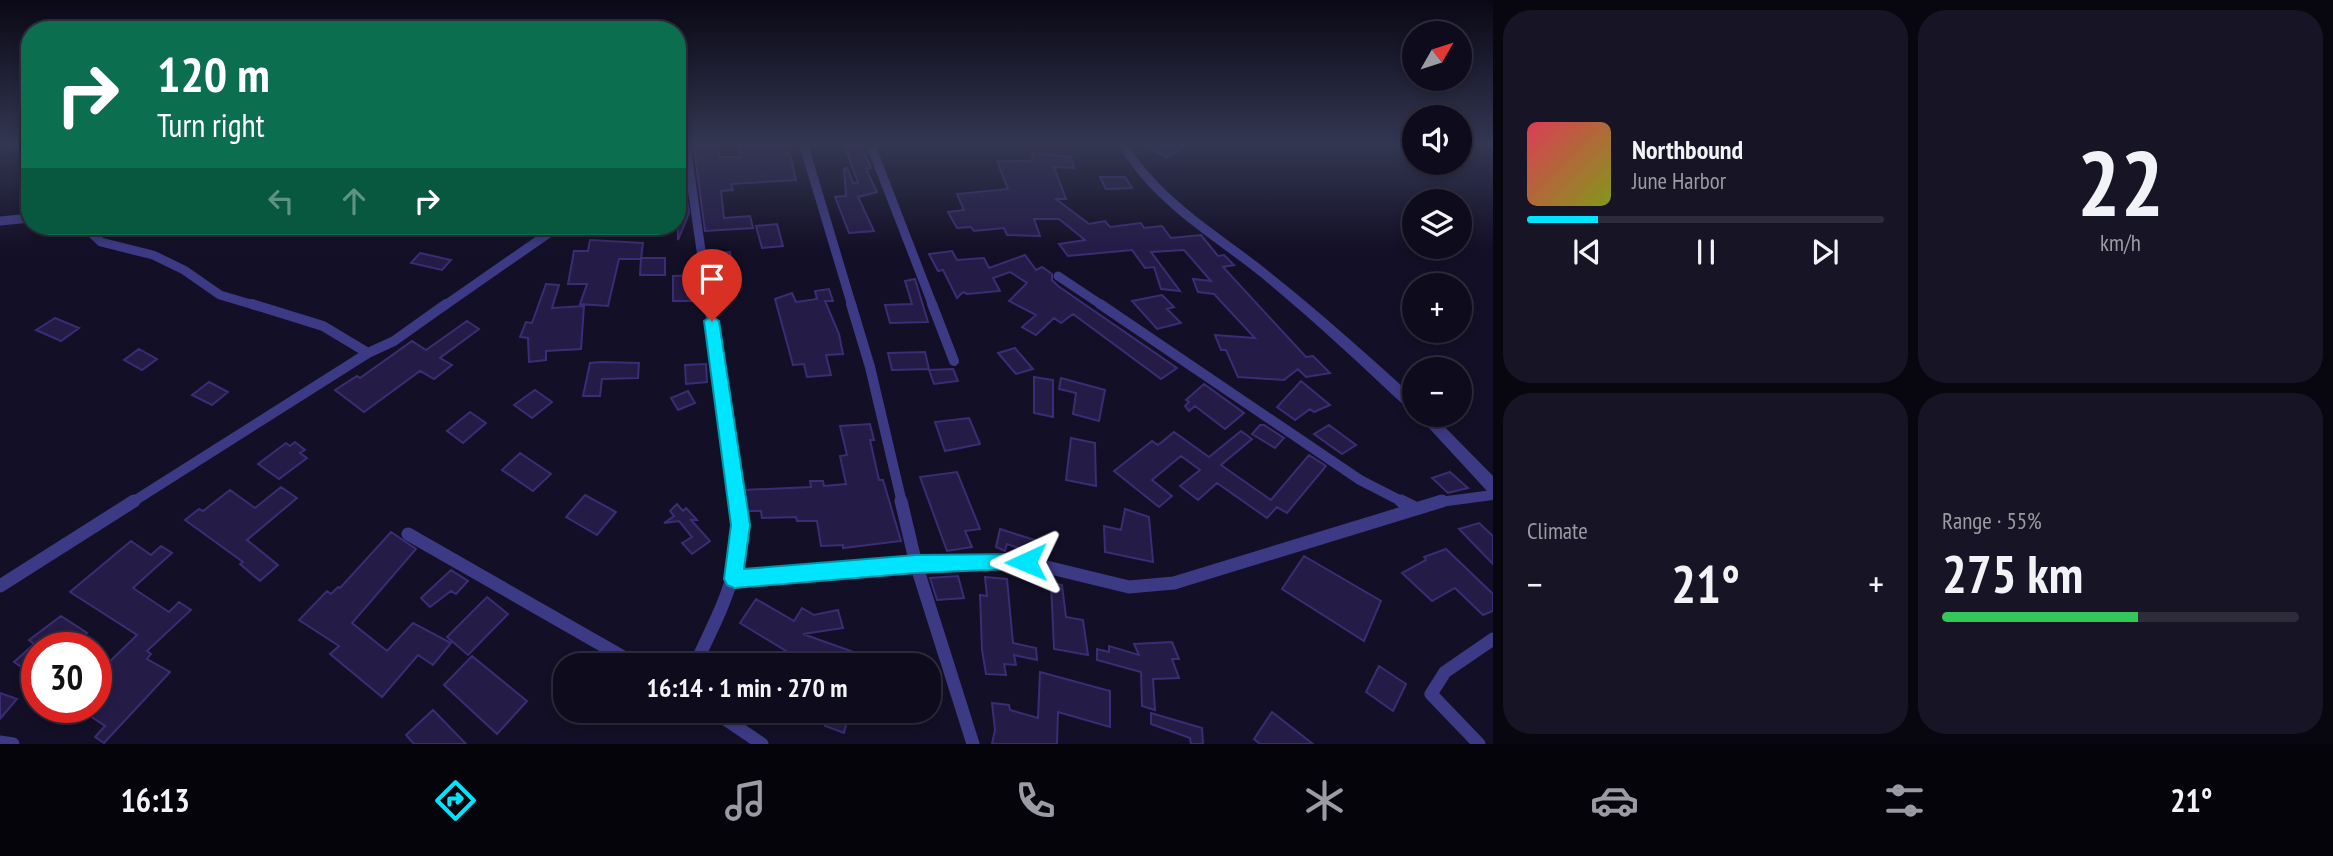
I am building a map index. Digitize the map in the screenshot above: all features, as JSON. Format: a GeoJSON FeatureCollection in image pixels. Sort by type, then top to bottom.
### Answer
{"type":"FeatureCollection","features":[{"type":"Feature","properties":{"kind":"street"},"geometry":{"type":"LineString","coordinates":[[691,181],[740,525],[734,579],[700,653]]}},
{"type":"Feature","properties":{"kind":"street"},"geometry":{"type":"LineString","coordinates":[[814,181],[870,366],[916,564],[973,744]]}},
{"type":"Feature","properties":{"kind":"street"},"geometry":{"type":"LineString","coordinates":[[884,181],[954,360]]}},
{"type":"Feature","properties":{"kind":"street"},"geometry":{"type":"LineString","coordinates":[[1151,181],[1167,197],[1316,316],[1402,395]]}},
{"type":"Feature","properties":{"kind":"street"},"geometry":{"type":"LineString","coordinates":[[0,221],[21,219]]}},
{"type":"Feature","properties":{"kind":"street"},"geometry":{"type":"LineString","coordinates":[[94,235],[102,242],[153,255],[184,270],[220,295],[323,326],[368,353]]}},
{"type":"Feature","properties":{"kind":"street"},"geometry":{"type":"LineString","coordinates":[[0,586],[368,353],[405,334],[546,235]]}},
{"type":"Feature","properties":{"kind":"street"},"geometry":{"type":"LineString","coordinates":[[1058,276],[1360,480],[1415,508]]}},
{"type":"Feature","properties":{"kind":"street"},"geometry":{"type":"LineString","coordinates":[[1436,427],[1493,486]]}},
{"type":"Feature","properties":{"kind":"street"},"geometry":{"type":"LineString","coordinates":[[734,579],[916,564],[1026,562],[1129,587],[1174,583],[1434,502],[1493,495]]}},
{"type":"Feature","properties":{"kind":"street"},"geometry":{"type":"LineString","coordinates":[[408,534],[616,653]]}},
{"type":"Feature","properties":{"kind":"street"},"geometry":{"type":"LineString","coordinates":[[1479,744],[1431,694],[1445,672],[1493,639]]}},
{"type":"Feature","properties":{"kind":"street"},"geometry":{"type":"LineString","coordinates":[[731,723],[762,744]]}},
{"type":"Feature","properties":{"kind":"street"},"geometry":{"type":"LineString","coordinates":[[0,741],[13,744]]}},
{"type":"Feature","properties":{"kind":"building"},"geometry":{"type":"Polygon","coordinates":[[[698,181],[784,181],[731,184],[733,190],[721,191],[724,218],[750,216],[753,228],[705,231],[698,181]]]}},
{"type":"Feature","properties":{"kind":"building"},"geometry":{"type":"Polygon","coordinates":[[[845,181],[858,183],[857,181],[872,181],[877,192],[858,197],[874,231],[849,233],[835,197],[846,196],[845,181]]]}},
{"type":"Feature","properties":{"kind":"building"},"geometry":{"type":"Polygon","coordinates":[[[1005,181],[1059,181],[1066,199],[1056,199],[1089,224],[1105,221],[1110,227],[1141,223],[1144,228],[1162,226],[1171,238],[1201,235],[1218,256],[1224,255],[1234,265],[1223,267],[1306,357],[1313,356],[1330,373],[1306,377],[1298,369],[1284,380],[1238,377],[1226,350],[1221,350],[1215,335],[1255,338],[1214,294],[1198,292],[1193,279],[1211,281],[1184,250],[1151,252],[1180,291],[1161,289],[1154,267],[1145,268],[1132,250],[1068,256],[1059,244],[1085,240],[1059,219],[1034,219],[1040,236],[1007,235],[1004,228],[974,231],[971,227],[957,228],[948,212],[964,210],[957,194],[1008,189],[1005,181]]]}},
{"type":"Feature","properties":{"kind":"building"},"geometry":{"type":"Polygon","coordinates":[[[1102,181],[1127,181],[1132,188],[1106,189],[1102,181]]]}},
{"type":"Feature","properties":{"kind":"building"},"geometry":{"type":"Polygon","coordinates":[[[686,194],[689,213],[686,220],[686,194]]]}},
{"type":"Feature","properties":{"kind":"building"},"geometry":{"type":"Polygon","coordinates":[[[777,224],[783,246],[762,248],[756,226],[777,224]]]}},
{"type":"Feature","properties":{"kind":"building"},"geometry":{"type":"Polygon","coordinates":[[[590,240],[643,243],[641,259],[619,259],[608,306],[580,304],[587,284],[568,284],[574,251],[588,251],[590,240]]]}},
{"type":"Feature","properties":{"kind":"building"},"geometry":{"type":"Polygon","coordinates":[[[952,251],[957,260],[984,258],[989,268],[1025,255],[1036,270],[1042,267],[1052,274],[1052,280],[1058,286],[1177,368],[1161,379],[1073,314],[1061,323],[1054,318],[1036,335],[1022,327],[1036,315],[1009,301],[1027,283],[1010,272],[993,278],[1000,291],[967,294],[963,292],[957,298],[943,270],[938,271],[929,254],[952,251]]]}},
{"type":"Feature","properties":{"kind":"building"},"geometry":{"type":"Polygon","coordinates":[[[730,252],[732,264],[713,265],[710,254],[730,252]]]}},
{"type":"Feature","properties":{"kind":"building"},"geometry":{"type":"Polygon","coordinates":[[[420,253],[451,260],[442,270],[411,263],[420,253]]]}},
{"type":"Feature","properties":{"kind":"building"},"geometry":{"type":"Polygon","coordinates":[[[641,258],[665,258],[665,275],[640,275],[641,258]]]}},
{"type":"Feature","properties":{"kind":"building"},"geometry":{"type":"Polygon","coordinates":[[[697,275],[697,301],[673,301],[673,276],[697,275]]]}},
{"type":"Feature","properties":{"kind":"building"},"geometry":{"type":"Polygon","coordinates":[[[915,279],[928,322],[890,323],[885,305],[912,304],[905,281],[915,279]]]}},
{"type":"Feature","properties":{"kind":"building"},"geometry":{"type":"Polygon","coordinates":[[[546,284],[559,285],[552,308],[584,306],[581,349],[546,351],[546,360],[529,362],[528,338],[520,337],[526,322],[532,323],[546,284]]]}},
{"type":"Feature","properties":{"kind":"building"},"geometry":{"type":"Polygon","coordinates":[[[829,289],[833,301],[825,301],[839,334],[843,354],[826,355],[831,375],[807,377],[804,364],[793,365],[775,299],[792,293],[796,302],[817,299],[815,291],[829,289]]]}},
{"type":"Feature","properties":{"kind":"building"},"geometry":{"type":"Polygon","coordinates":[[[1162,295],[1174,307],[1167,309],[1181,323],[1157,329],[1132,301],[1162,295]]]}},
{"type":"Feature","properties":{"kind":"building"},"geometry":{"type":"Polygon","coordinates":[[[55,318],[79,328],[61,341],[36,330],[55,318]]]}},
{"type":"Feature","properties":{"kind":"building"},"geometry":{"type":"Polygon","coordinates":[[[467,321],[479,329],[440,358],[452,365],[434,379],[420,371],[364,412],[335,390],[357,376],[360,378],[412,341],[426,350],[467,321]]]}},
{"type":"Feature","properties":{"kind":"building"},"geometry":{"type":"Polygon","coordinates":[[[1015,348],[1033,369],[1016,374],[998,353],[1015,348]]]}},
{"type":"Feature","properties":{"kind":"building"},"geometry":{"type":"Polygon","coordinates":[[[139,349],[157,359],[142,370],[124,360],[139,349]]]}},
{"type":"Feature","properties":{"kind":"building"},"geometry":{"type":"Polygon","coordinates":[[[925,352],[929,369],[892,370],[888,353],[925,352]]]}},
{"type":"Feature","properties":{"kind":"building"},"geometry":{"type":"Polygon","coordinates":[[[590,363],[639,363],[638,378],[602,379],[600,396],[583,396],[590,363]]]}},
{"type":"Feature","properties":{"kind":"building"},"geometry":{"type":"Polygon","coordinates":[[[706,364],[707,382],[686,384],[685,365],[706,364]]]}},
{"type":"Feature","properties":{"kind":"building"},"geometry":{"type":"Polygon","coordinates":[[[953,369],[958,381],[934,384],[929,370],[953,369]]]}},
{"type":"Feature","properties":{"kind":"building"},"geometry":{"type":"Polygon","coordinates":[[[1034,377],[1053,380],[1053,417],[1034,413],[1034,377]]]}},
{"type":"Feature","properties":{"kind":"building"},"geometry":{"type":"Polygon","coordinates":[[[1061,378],[1105,390],[1099,421],[1073,414],[1076,393],[1059,389],[1061,378]]]}},
{"type":"Feature","properties":{"kind":"building"},"geometry":{"type":"Polygon","coordinates":[[[1301,381],[1330,405],[1314,412],[1310,409],[1295,420],[1277,407],[1301,381]]]}},
{"type":"Feature","properties":{"kind":"building"},"geometry":{"type":"Polygon","coordinates":[[[209,382],[228,392],[212,405],[192,395],[209,382]]]}},
{"type":"Feature","properties":{"kind":"building"},"geometry":{"type":"Polygon","coordinates":[[[1204,384],[1244,413],[1225,429],[1195,406],[1189,411],[1185,406],[1189,402],[1186,400],[1204,384]]]}},
{"type":"Feature","properties":{"kind":"building"},"geometry":{"type":"Polygon","coordinates":[[[535,390],[552,402],[532,418],[514,405],[535,390]]]}},
{"type":"Feature","properties":{"kind":"building"},"geometry":{"type":"Polygon","coordinates":[[[688,391],[695,403],[678,410],[671,398],[688,391]]]}},
{"type":"Feature","properties":{"kind":"building"},"geometry":{"type":"Polygon","coordinates":[[[470,412],[486,423],[463,443],[447,431],[470,412]]]}},
{"type":"Feature","properties":{"kind":"building"},"geometry":{"type":"Polygon","coordinates":[[[969,418],[980,444],[945,451],[935,422],[969,418]]]}},
{"type":"Feature","properties":{"kind":"building"},"geometry":{"type":"Polygon","coordinates":[[[870,424],[874,440],[870,440],[879,480],[883,480],[901,541],[843,548],[843,545],[821,546],[817,521],[797,521],[796,517],[762,518],[761,511],[747,511],[743,490],[811,487],[810,481],[823,481],[824,486],[846,484],[840,456],[847,455],[840,426],[870,424]]]}},
{"type":"Feature","properties":{"kind":"building"},"geometry":{"type":"Polygon","coordinates":[[[1260,425],[1284,438],[1275,448],[1252,434],[1260,425]]]}},
{"type":"Feature","properties":{"kind":"building"},"geometry":{"type":"Polygon","coordinates":[[[1329,425],[1356,445],[1342,454],[1314,434],[1329,425]]]}},
{"type":"Feature","properties":{"kind":"building"},"geometry":{"type":"Polygon","coordinates":[[[1241,431],[1252,439],[1221,465],[1271,500],[1309,455],[1326,466],[1287,513],[1277,507],[1267,518],[1217,483],[1198,500],[1180,486],[1200,470],[1181,456],[1152,480],[1172,496],[1159,507],[1114,471],[1152,441],[1158,445],[1174,432],[1209,457],[1241,431]]]}},
{"type":"Feature","properties":{"kind":"building"},"geometry":{"type":"Polygon","coordinates":[[[1071,438],[1095,443],[1096,486],[1066,480],[1071,438]]]}},
{"type":"Feature","properties":{"kind":"building"},"geometry":{"type":"Polygon","coordinates":[[[295,442],[305,450],[300,453],[307,458],[279,479],[258,464],[286,443],[290,446],[295,442]]]}},
{"type":"Feature","properties":{"kind":"building"},"geometry":{"type":"Polygon","coordinates":[[[520,453],[551,474],[533,491],[502,470],[520,453]]]}},
{"type":"Feature","properties":{"kind":"building"},"geometry":{"type":"Polygon","coordinates":[[[957,472],[980,529],[965,531],[972,547],[947,551],[920,477],[957,472]]]}},
{"type":"Feature","properties":{"kind":"building"},"geometry":{"type":"Polygon","coordinates":[[[1450,472],[1468,488],[1448,493],[1432,478],[1450,472]]]}},
{"type":"Feature","properties":{"kind":"building"},"geometry":{"type":"Polygon","coordinates":[[[281,487],[297,498],[247,540],[278,565],[260,581],[240,564],[243,562],[185,520],[199,509],[203,511],[230,490],[255,508],[281,487]]]}},
{"type":"Feature","properties":{"kind":"building"},"geometry":{"type":"Polygon","coordinates":[[[585,495],[616,512],[597,535],[566,517],[585,495]]]}},
{"type":"Feature","properties":{"kind":"building"},"geometry":{"type":"Polygon","coordinates":[[[677,504],[683,511],[686,508],[697,520],[691,520],[710,541],[692,554],[682,543],[692,537],[679,521],[664,523],[674,516],[670,511],[677,504]]]}},
{"type":"Feature","properties":{"kind":"building"},"geometry":{"type":"Polygon","coordinates":[[[1125,509],[1149,517],[1153,562],[1105,552],[1104,526],[1121,530],[1125,509]]]}},
{"type":"Feature","properties":{"kind":"building"},"geometry":{"type":"Polygon","coordinates":[[[1479,523],[1493,536],[1493,564],[1459,529],[1479,523]]]}},
{"type":"Feature","properties":{"kind":"building"},"geometry":{"type":"Polygon","coordinates":[[[1000,529],[1047,544],[1044,557],[1007,544],[1005,551],[996,547],[1000,529]]]}},
{"type":"Feature","properties":{"kind":"building"},"geometry":{"type":"Polygon","coordinates":[[[391,532],[416,549],[352,623],[387,651],[413,623],[451,643],[433,665],[418,655],[382,697],[330,654],[339,646],[299,620],[327,591],[331,594],[340,588],[391,532]]]}},
{"type":"Feature","properties":{"kind":"building"},"geometry":{"type":"Polygon","coordinates":[[[131,541],[151,555],[161,546],[172,553],[133,588],[169,612],[179,602],[191,610],[147,651],[151,654],[147,659],[170,672],[104,743],[95,737],[105,726],[101,723],[112,723],[112,659],[137,635],[70,592],[131,541]]]}},
{"type":"Feature","properties":{"kind":"building"},"geometry":{"type":"Polygon","coordinates":[[[1446,549],[1493,594],[1493,611],[1483,615],[1455,588],[1432,601],[1402,573],[1426,560],[1424,557],[1446,549]]]}},
{"type":"Feature","properties":{"kind":"building"},"geometry":{"type":"Polygon","coordinates":[[[1304,556],[1381,601],[1364,641],[1282,589],[1304,556]]]}},
{"type":"Feature","properties":{"kind":"building"},"geometry":{"type":"Polygon","coordinates":[[[451,570],[468,581],[456,594],[451,591],[430,607],[421,598],[451,570]]]}},
{"type":"Feature","properties":{"kind":"building"},"geometry":{"type":"Polygon","coordinates":[[[958,576],[964,598],[937,600],[930,578],[958,576]]]}},
{"type":"Feature","properties":{"kind":"building"},"geometry":{"type":"Polygon","coordinates":[[[985,577],[1007,579],[1013,643],[1036,648],[1037,660],[1014,655],[1016,665],[1004,664],[1006,675],[986,674],[982,650],[980,595],[987,596],[985,577]]]}},
{"type":"Feature","properties":{"kind":"building"},"geometry":{"type":"Polygon","coordinates":[[[1051,583],[1062,585],[1066,617],[1083,620],[1088,655],[1054,649],[1051,583]]]}},
{"type":"Feature","properties":{"kind":"building"},"geometry":{"type":"Polygon","coordinates":[[[487,597],[508,614],[468,655],[447,637],[487,597]]]}},
{"type":"Feature","properties":{"kind":"building"},"geometry":{"type":"Polygon","coordinates":[[[756,599],[794,621],[802,608],[814,615],[838,610],[843,628],[803,634],[857,653],[789,653],[740,623],[756,599]]]}},
{"type":"Feature","properties":{"kind":"building"},"geometry":{"type":"Polygon","coordinates":[[[61,616],[85,632],[40,632],[61,616]]]}},
{"type":"Feature","properties":{"kind":"building"},"geometry":{"type":"Polygon","coordinates":[[[1172,642],[1179,659],[1172,659],[1179,678],[1153,679],[1155,710],[1142,706],[1141,672],[1097,660],[1097,649],[1109,652],[1109,646],[1139,655],[1134,644],[1172,642]]]}},
{"type":"Feature","properties":{"kind":"building"},"geometry":{"type":"Polygon","coordinates":[[[21,656],[21,667],[14,662],[21,656]]]}},
{"type":"Feature","properties":{"kind":"building"},"geometry":{"type":"Polygon","coordinates":[[[472,656],[527,701],[497,734],[444,685],[472,656]]]}},
{"type":"Feature","properties":{"kind":"building"},"geometry":{"type":"Polygon","coordinates":[[[1379,666],[1406,684],[1393,711],[1366,692],[1379,666]]]}},
{"type":"Feature","properties":{"kind":"building"},"geometry":{"type":"Polygon","coordinates":[[[1040,672],[1110,691],[1110,727],[1058,712],[1057,744],[992,744],[995,730],[992,703],[1009,705],[1010,710],[1038,718],[1040,672]]]}},
{"type":"Feature","properties":{"kind":"building"},"geometry":{"type":"Polygon","coordinates":[[[0,693],[17,699],[0,719],[0,693]]]}},
{"type":"Feature","properties":{"kind":"building"},"geometry":{"type":"Polygon","coordinates":[[[433,710],[466,744],[414,744],[406,735],[433,710]]]}},
{"type":"Feature","properties":{"kind":"building"},"geometry":{"type":"Polygon","coordinates":[[[1272,712],[1313,744],[1260,744],[1254,739],[1272,712]]]}},
{"type":"Feature","properties":{"kind":"building"},"geometry":{"type":"Polygon","coordinates":[[[1151,713],[1202,728],[1203,744],[1191,744],[1190,738],[1151,724],[1151,713]]]}},
{"type":"Feature","properties":{"kind":"building"},"geometry":{"type":"Polygon","coordinates":[[[826,723],[847,723],[844,733],[825,726],[826,723]]]}},
{"type":"Feature","properties":{"kind":"route"},"geometry":{"type":"LineString","coordinates":[[712,321],[740,525],[740,547],[734,579],[916,564],[1026,562]]}}]}
